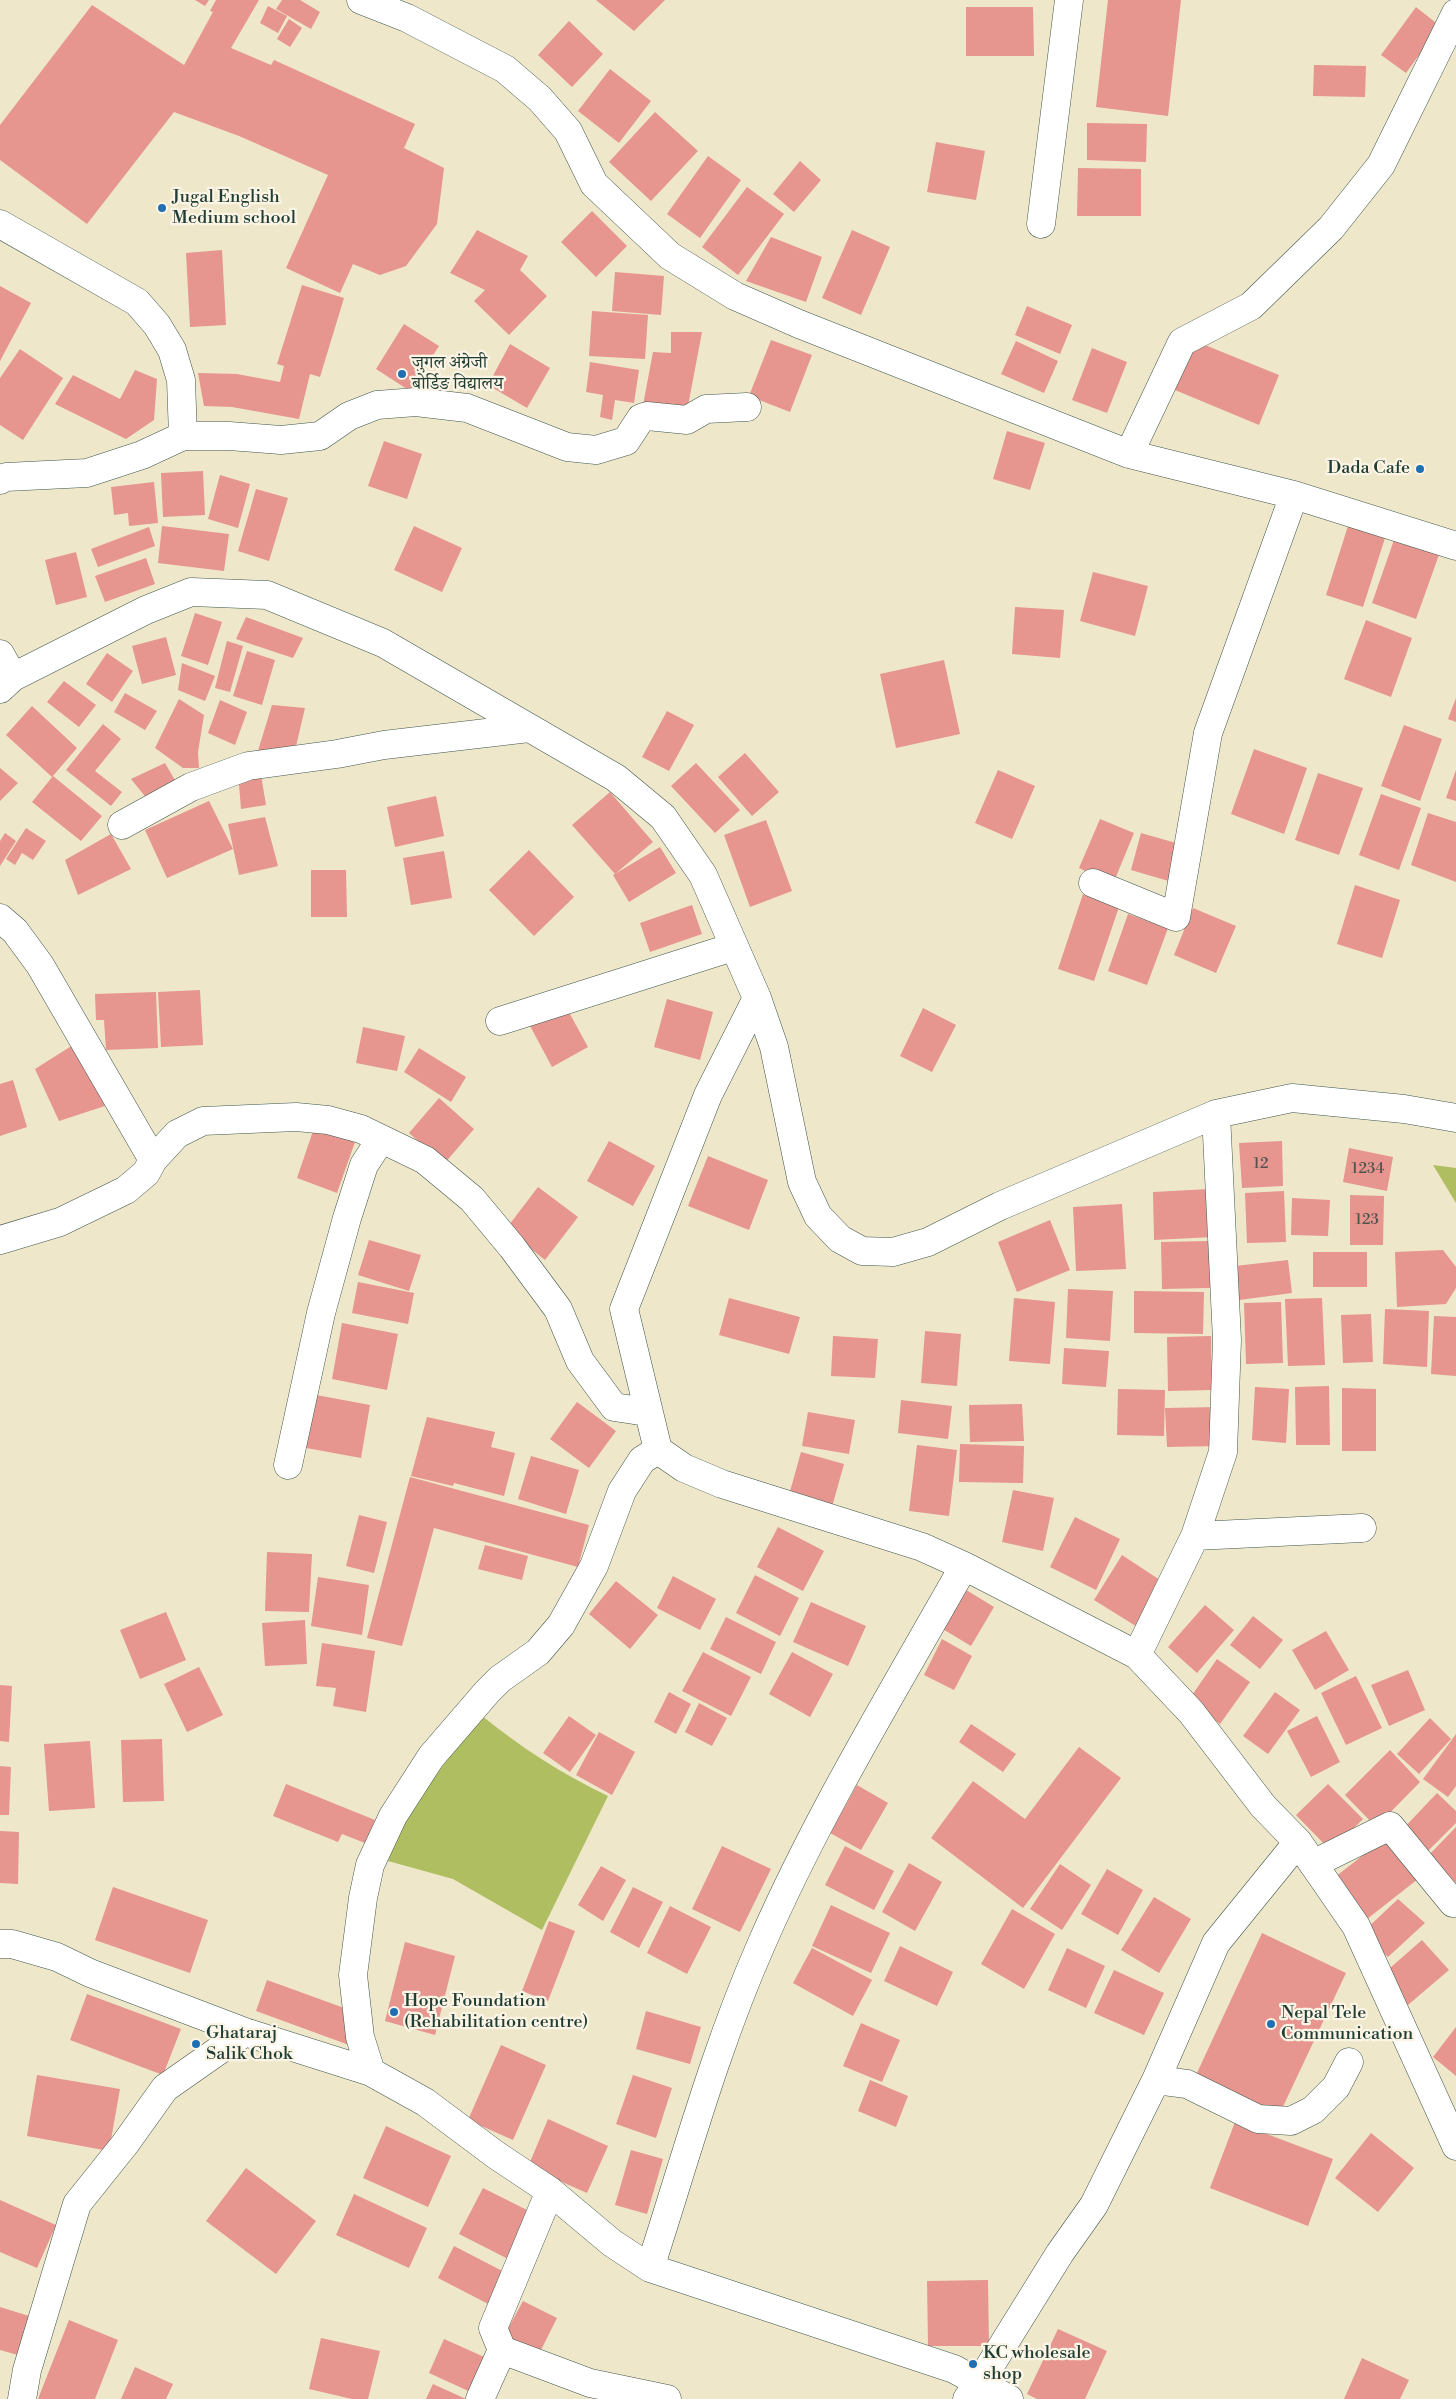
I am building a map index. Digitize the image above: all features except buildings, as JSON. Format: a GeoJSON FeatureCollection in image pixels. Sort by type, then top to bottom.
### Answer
{"type":"FeatureCollection","features":[{"type":"Feature","properties":{"kind":"street"},"geometry":{"type":"LineString","coordinates":[[361,0],[408,18],[505,69],[540,99],[568,131],[594,184],[670,256],[735,296],[799,324],[1129,454],[1294,495],[1456,546]]}},
{"type":"Feature","properties":{"kind":"street"},"geometry":{"type":"LineString","coordinates":[[1042,224],[1069,0]]}},
{"type":"Feature","properties":{"kind":"street"},"geometry":{"type":"LineString","coordinates":[[1129,454],[1182,342],[1251,306],[1331,228],[1381,165],[1456,14]]}},
{"type":"Feature","properties":{"kind":"street"},"geometry":{"type":"LineString","coordinates":[[0,224],[137,302],[157,325],[172,350],[181,380],[183,436]]}},
{"type":"Feature","properties":{"kind":"street"},"geometry":{"type":"LineString","coordinates":[[0,480],[6,476],[88,473],[142,455],[183,436],[229,436],[281,440],[320,436],[349,416],[376,405],[416,402],[468,408],[567,447],[596,450],[626,441],[641,418],[648,416],[687,420],[706,408],[748,407]]}},
{"type":"Feature","properties":{"kind":"street"},"geometry":{"type":"LineString","coordinates":[[1093,883],[1176,917],[1208,733],[1294,495]]}},
{"type":"Feature","properties":{"kind":"street"},"geometry":{"type":"LineString","coordinates":[[4,673],[191,592],[267,594],[383,643],[616,778],[663,817],[703,875],[757,998],[774,1048],[802,1182],[818,1216],[840,1239],[862,1251],[893,1252],[928,1242],[1000,1206],[1216,1114],[1292,1098],[1404,1109],[1456,1118]]}},
{"type":"Feature","properties":{"kind":"street"},"geometry":{"type":"LineString","coordinates":[[122,825],[191,787],[248,766],[337,754],[384,745],[529,728]]}},
{"type":"Feature","properties":{"kind":"street"},"geometry":{"type":"LineString","coordinates":[[0,918],[15,931],[40,965],[153,1160]]}},
{"type":"Feature","properties":{"kind":"street"},"geometry":{"type":"LineString","coordinates":[[500,1022],[733,947]]}},
{"type":"Feature","properties":{"kind":"street"},"geometry":{"type":"LineString","coordinates":[[757,998],[708,1095],[624,1309],[647,1412],[658,1450],[684,1468],[722,1484],[922,1547],[964,1566],[1137,1655],[1191,1712],[1263,1806],[1305,1853],[1356,1926],[1412,2054],[1449,2109],[1456,2146]]}},
{"type":"Feature","properties":{"kind":"street"},"geometry":{"type":"LineString","coordinates":[[1137,1655],[1195,1536],[1223,1452],[1227,1340],[1216,1114]]}},
{"type":"Feature","properties":{"kind":"street"},"geometry":{"type":"LineString","coordinates":[[0,1240],[60,1222],[126,1190],[146,1173],[153,1160],[177,1134],[203,1121],[296,1117],[328,1120],[361,1129],[424,1160],[472,1199],[512,1246],[558,1309],[580,1360],[614,1407],[647,1412]]}},
{"type":"Feature","properties":{"kind":"street"},"geometry":{"type":"LineString","coordinates":[[288,1464],[321,1312],[346,1218],[364,1165],[381,1139]]}},
{"type":"Feature","properties":{"kind":"street"},"geometry":{"type":"LineString","coordinates":[[371,2072],[360,2037],[353,1975],[363,1898],[370,1865],[377,1849],[393,1816],[431,1757],[487,1692],[500,1679],[538,1652],[561,1625],[594,1566],[622,1491],[642,1460],[658,1450]]}},
{"type":"Feature","properties":{"kind":"street"},"geometry":{"type":"LineString","coordinates":[[1195,1536],[1362,1528]]}},
{"type":"Feature","properties":{"kind":"street"},"geometry":{"type":"LineString","coordinates":[[650,2268],[729,2025],[760,1945],[806,1851],[964,1566]]}},
{"type":"Feature","properties":{"kind":"street"},"geometry":{"type":"LineString","coordinates":[[974,2391],[1060,2253],[1094,2205],[1156,2080],[1216,1944],[1305,1853],[1390,1826],[1452,1903]]}},
{"type":"Feature","properties":{"kind":"street"},"geometry":{"type":"LineString","coordinates":[[0,1944],[12,1944],[57,1957],[90,1973],[245,2032],[371,2072],[425,2102],[496,2155],[550,2191],[612,2243],[650,2268],[954,2368],[974,2391],[1009,2399]]}},
{"type":"Feature","properties":{"kind":"street"},"geometry":{"type":"LineString","coordinates":[[22,2399],[27,2370],[77,2204],[125,2144],[165,2088],[245,2032]]}},
{"type":"Feature","properties":{"kind":"street"},"geometry":{"type":"LineString","coordinates":[[1156,2080],[1187,2084],[1258,2120],[1291,2120],[1313,2110],[1336,2087],[1349,2062]]}},
{"type":"Feature","properties":{"kind":"street"},"geometry":{"type":"LineString","coordinates":[[480,2399],[502,2350],[493,2328],[550,2191]]}},
{"type":"Feature","properties":{"kind":"street"},"geometry":{"type":"LineString","coordinates":[[502,2350],[590,2384],[666,2399]]}},
{"type":"Feature","properties":{"kind":"green space"},"geometry":{"type":"Polygon","coordinates":[[[1433,1165],[1456,1168],[1456,1203],[1433,1165]]]}},
{"type":"Feature","properties":{"kind":"green space"},"geometry":{"type":"Polygon","coordinates":[[[481,1715],[542,1759],[574,1779],[608,1796],[542,1930],[453,1879],[388,1861],[410,1810],[481,1715]]]}},
{"type":"Feature","properties":{"kind":"place","name":"Jugal English Medium school"},"geometry":{"type":"Point","coordinates":[162,208]}},
{"type":"Feature","properties":{"kind":"place","name":"जुगल अंग्रेजी बोर्डिङ विद्यालय"},"geometry":{"type":"Point","coordinates":[402,374]}},
{"type":"Feature","properties":{"kind":"place","name":"Dada Cafe"},"geometry":{"type":"Point","coordinates":[1420,469]}},
{"type":"Feature","properties":{"kind":"place","name":"Hope Foundation (Rehabilitation centre)"},"geometry":{"type":"Point","coordinates":[394,2012]}},
{"type":"Feature","properties":{"kind":"place","name":"Nepal Tele Communication"},"geometry":{"type":"Point","coordinates":[1271,2024]}},
{"type":"Feature","properties":{"kind":"place","name":"Ghataraj Salik Chok"},"geometry":{"type":"Point","coordinates":[196,2044]}},
{"type":"Feature","properties":{"kind":"place","name":"KC wholesale shop"},"geometry":{"type":"Point","coordinates":[973,2364]}}]}
